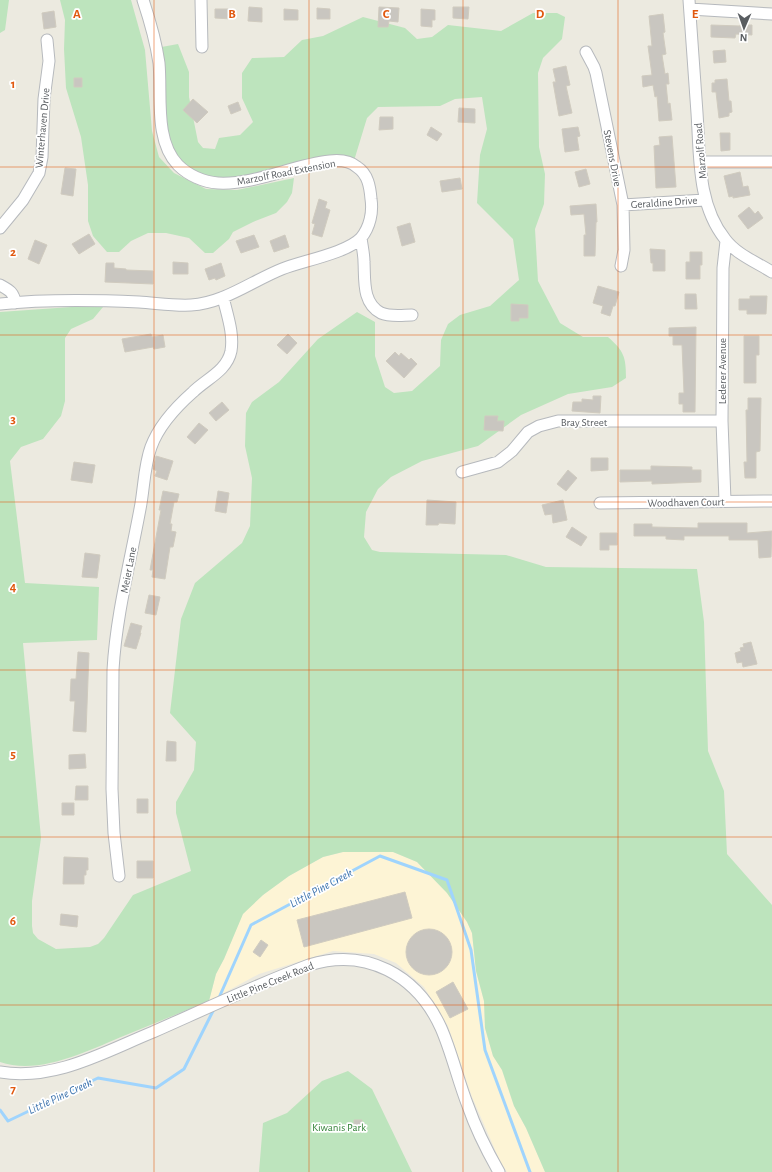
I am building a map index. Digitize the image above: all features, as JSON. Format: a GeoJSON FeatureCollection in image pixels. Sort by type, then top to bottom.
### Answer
{"type":"FeatureCollection","features":[{"type":"Feature","properties":{"kind":"street","name":"Marzolf Road Extension"},"geometry":{"type":"LineString","coordinates":[[143,0],[156,48],[163,138],[169,155],[176,163],[183,170],[202,180],[216,183],[249,180],[330,161],[341,161],[353,164],[363,172],[367,179],[371,198],[371,215],[369,224],[361,238]]}},
{"type":"Feature","properties":{"kind":"street"},"geometry":{"type":"LineString","coordinates":[[201,0],[202,47]]}},
{"type":"Feature","properties":{"kind":"street"},"geometry":{"type":"LineString","coordinates":[[690,4],[772,14]]}},
{"type":"Feature","properties":{"kind":"street","name":"Marzolf Road"},"geometry":{"type":"LineString","coordinates":[[690,4],[700,162],[705,200],[716,228],[726,241],[739,252],[772,272]]}},
{"type":"Feature","properties":{"kind":"street","name":"Winterhaven Drive"},"geometry":{"type":"LineString","coordinates":[[0,228],[23,200],[39,173],[42,157],[44,99],[49,61],[47,40]]}},
{"type":"Feature","properties":{"kind":"street","name":"Stevens Drive"},"geometry":{"type":"LineString","coordinates":[[586,52],[596,73],[623,205],[624,250],[621,266]]}},
{"type":"Feature","properties":{"kind":"street"},"geometry":{"type":"LineString","coordinates":[[700,162],[772,162]]}},
{"type":"Feature","properties":{"kind":"street","name":"Geraldine Drive"},"geometry":{"type":"LineString","coordinates":[[623,205],[705,200]]}},
{"type":"Feature","properties":{"kind":"street"},"geometry":{"type":"LineString","coordinates":[[0,304],[63,300],[191,305],[223,297],[282,268],[334,252],[361,238],[366,295],[372,305],[381,313],[388,315],[412,315]]}},
{"type":"Feature","properties":{"kind":"street","name":"Lederer Avenue"},"geometry":{"type":"LineString","coordinates":[[725,501],[722,421],[723,268],[726,241]]}},
{"type":"Feature","properties":{"kind":"street"},"geometry":{"type":"LineString","coordinates":[[0,285],[12,291],[14,294],[15,303]]}},
{"type":"Feature","properties":{"kind":"street","name":"Meier Lane"},"geometry":{"type":"LineString","coordinates":[[119,876],[114,833],[112,789],[113,670],[114,650],[128,566],[140,508],[148,455],[155,437],[177,407],[194,391],[220,371],[229,358],[232,336],[223,297]]}},
{"type":"Feature","properties":{"kind":"street","name":"Bray Street"},"geometry":{"type":"LineString","coordinates":[[462,472],[498,462],[512,451],[528,432],[549,423],[722,421]]}},
{"type":"Feature","properties":{"kind":"street","name":"Woodhaven Court"},"geometry":{"type":"LineString","coordinates":[[600,503],[772,501]]}},
{"type":"Feature","properties":{"kind":"street","name":"Little Pine Creek Road"},"geometry":{"type":"LineString","coordinates":[[0,1072],[29,1074],[62,1068],[93,1057],[292,972],[328,961],[352,959],[363,961],[383,967],[394,973],[418,992],[428,1004],[441,1028],[467,1105],[499,1172]]}},
{"type":"Feature","properties":{"kind":"shaded area"},"geometry":{"type":"Polygon","coordinates":[[[343,852],[393,852],[417,862],[447,893],[467,922],[472,933],[476,971],[484,1001],[485,1028],[493,1056],[502,1070],[514,1106],[526,1128],[545,1172],[507,1172],[500,1161],[472,1097],[448,1026],[424,987],[396,963],[374,954],[333,951],[259,974],[209,1001],[216,974],[224,959],[243,913],[263,895],[289,876],[323,857],[343,852]]]}},
{"type":"Feature","properties":{"kind":"green space"},"geometry":{"type":"Polygon","coordinates":[[[0,0],[9,0],[5,30],[0,33],[0,0]]]}},
{"type":"Feature","properties":{"kind":"green space"},"geometry":{"type":"Polygon","coordinates":[[[60,0],[131,0],[145,50],[152,131],[159,157],[174,173],[206,189],[237,190],[294,178],[292,193],[287,202],[276,213],[233,232],[229,239],[213,253],[205,253],[189,238],[166,233],[148,233],[131,241],[119,252],[107,252],[93,236],[88,221],[88,185],[81,137],[66,88],[64,49],[65,20],[60,0]]]}},
{"type":"Feature","properties":{"kind":"green space"},"geometry":{"type":"Polygon","coordinates":[[[533,13],[557,13],[565,17],[562,39],[543,58],[538,73],[539,147],[545,174],[544,204],[535,229],[538,281],[560,323],[583,337],[608,337],[618,346],[625,359],[626,378],[612,387],[568,394],[521,415],[478,446],[422,461],[391,477],[378,489],[366,512],[364,537],[372,550],[380,552],[506,555],[546,567],[697,569],[704,622],[708,751],[724,791],[727,854],[772,905],[772,1172],[545,1172],[526,1128],[514,1106],[502,1070],[493,1056],[485,1028],[484,1001],[476,971],[472,933],[467,922],[447,893],[417,862],[393,852],[343,852],[323,857],[289,876],[263,895],[243,914],[216,974],[209,1001],[96,1048],[48,1064],[31,1066],[0,1062],[0,312],[71,307],[103,307],[93,319],[71,329],[65,338],[65,401],[61,416],[43,439],[21,447],[10,461],[25,583],[99,587],[97,640],[23,643],[41,838],[32,901],[33,933],[38,939],[56,949],[90,947],[98,944],[104,938],[133,895],[191,871],[176,813],[176,802],[194,770],[196,742],[170,713],[181,619],[195,583],[242,543],[250,526],[252,478],[245,446],[246,413],[252,402],[279,382],[318,339],[357,312],[375,322],[375,356],[385,387],[394,393],[412,391],[440,366],[441,340],[448,324],[460,315],[490,306],[519,280],[513,239],[477,203],[480,155],[487,129],[482,97],[455,99],[440,106],[378,107],[367,118],[353,164],[347,162],[249,180],[202,180],[169,155],[156,48],[178,44],[189,72],[189,97],[198,142],[203,148],[215,149],[219,138],[240,135],[253,122],[242,98],[242,73],[252,58],[284,57],[302,40],[323,36],[363,17],[405,28],[417,39],[432,37],[448,25],[501,31],[533,13]]]}},
{"type":"Feature","properties":{"kind":"green space","name":"Kiwanis Park"},"geometry":{"type":"Polygon","coordinates":[[[348,1071],[372,1089],[412,1172],[259,1172],[263,1123],[287,1113],[322,1081],[348,1071]]]}},
{"type":"Feature","properties":{"kind":"building"},"geometry":{"type":"Polygon","coordinates":[[[249,7],[262,8],[262,22],[248,21],[249,7]]]}},
{"type":"Feature","properties":{"kind":"building"},"geometry":{"type":"Polygon","coordinates":[[[379,7],[399,8],[398,22],[389,21],[388,27],[378,27],[379,7]]]}},
{"type":"Feature","properties":{"kind":"building"},"geometry":{"type":"Polygon","coordinates":[[[453,7],[469,7],[468,19],[453,18],[453,7]]]}},
{"type":"Feature","properties":{"kind":"building"},"geometry":{"type":"Polygon","coordinates":[[[317,8],[330,9],[330,19],[317,19],[317,8]]]}},
{"type":"Feature","properties":{"kind":"building"},"geometry":{"type":"Polygon","coordinates":[[[215,9],[232,9],[232,19],[215,18],[215,9]]]}},
{"type":"Feature","properties":{"kind":"building"},"geometry":{"type":"Polygon","coordinates":[[[284,9],[298,10],[298,20],[284,20],[284,9]]]}},
{"type":"Feature","properties":{"kind":"building"},"geometry":{"type":"Polygon","coordinates":[[[421,9],[435,10],[435,20],[432,20],[432,27],[421,26],[421,9]]]}},
{"type":"Feature","properties":{"kind":"building"},"geometry":{"type":"Polygon","coordinates":[[[54,11],[56,27],[44,29],[42,13],[54,11]]]}},
{"type":"Feature","properties":{"kind":"building"},"geometry":{"type":"Polygon","coordinates":[[[663,14],[665,32],[663,33],[666,54],[662,55],[665,74],[668,73],[669,84],[666,84],[668,104],[670,103],[672,120],[659,121],[657,96],[655,97],[653,85],[643,87],[642,76],[652,75],[648,46],[652,46],[649,16],[663,14]]]}},
{"type":"Feature","properties":{"kind":"building"},"geometry":{"type":"Polygon","coordinates":[[[711,25],[752,25],[752,35],[736,34],[735,38],[711,37],[711,25]]]}},
{"type":"Feature","properties":{"kind":"building"},"geometry":{"type":"Polygon","coordinates":[[[725,50],[726,62],[714,63],[713,51],[725,50]]]}},
{"type":"Feature","properties":{"kind":"building"},"geometry":{"type":"Polygon","coordinates":[[[566,66],[570,85],[566,86],[572,113],[559,116],[553,82],[556,82],[553,69],[566,66]]]}},
{"type":"Feature","properties":{"kind":"building"},"geometry":{"type":"Polygon","coordinates":[[[74,78],[82,78],[82,87],[74,87],[74,78]]]}},
{"type":"Feature","properties":{"kind":"building"},"geometry":{"type":"Polygon","coordinates":[[[727,79],[729,101],[731,101],[732,112],[729,113],[729,116],[719,118],[716,92],[712,92],[712,83],[715,83],[715,80],[727,79]]]}},
{"type":"Feature","properties":{"kind":"building"},"geometry":{"type":"Polygon","coordinates":[[[193,99],[208,112],[197,123],[183,110],[193,99]]]}},
{"type":"Feature","properties":{"kind":"building"},"geometry":{"type":"Polygon","coordinates":[[[238,102],[241,110],[231,114],[228,106],[238,102]]]}},
{"type":"Feature","properties":{"kind":"building"},"geometry":{"type":"Polygon","coordinates":[[[459,108],[475,109],[475,123],[458,122],[459,108]]]}},
{"type":"Feature","properties":{"kind":"building"},"geometry":{"type":"Polygon","coordinates":[[[380,117],[393,117],[393,129],[379,130],[380,117]]]}},
{"type":"Feature","properties":{"kind":"building"},"geometry":{"type":"Polygon","coordinates":[[[431,127],[442,134],[437,141],[427,135],[431,127]]]}},
{"type":"Feature","properties":{"kind":"building"},"geometry":{"type":"Polygon","coordinates":[[[578,127],[580,136],[577,137],[579,150],[565,152],[562,129],[578,127]]]}},
{"type":"Feature","properties":{"kind":"building"},"geometry":{"type":"Polygon","coordinates":[[[720,133],[730,133],[730,150],[721,151],[720,133]]]}},
{"type":"Feature","properties":{"kind":"building"},"geometry":{"type":"Polygon","coordinates":[[[672,136],[676,187],[656,188],[654,146],[660,145],[659,137],[672,136]]]}},
{"type":"Feature","properties":{"kind":"building"},"geometry":{"type":"Polygon","coordinates":[[[65,168],[76,169],[73,196],[61,194],[65,168]]]}},
{"type":"Feature","properties":{"kind":"building"},"geometry":{"type":"Polygon","coordinates":[[[586,169],[590,184],[579,187],[575,172],[586,169]]]}},
{"type":"Feature","properties":{"kind":"building"},"geometry":{"type":"Polygon","coordinates":[[[740,172],[743,187],[748,186],[750,195],[733,198],[733,196],[729,197],[724,176],[740,172]]]}},
{"type":"Feature","properties":{"kind":"building"},"geometry":{"type":"Polygon","coordinates":[[[460,178],[462,189],[442,192],[440,181],[460,178]]]}},
{"type":"Feature","properties":{"kind":"building"},"geometry":{"type":"Polygon","coordinates":[[[319,199],[327,202],[325,208],[330,210],[322,237],[312,234],[315,224],[312,223],[319,199]]]}},
{"type":"Feature","properties":{"kind":"building"},"geometry":{"type":"Polygon","coordinates":[[[596,204],[597,222],[595,256],[584,256],[584,235],[586,235],[584,214],[571,215],[570,206],[596,204]]]}},
{"type":"Feature","properties":{"kind":"building"},"geometry":{"type":"Polygon","coordinates":[[[749,207],[755,214],[758,211],[763,218],[748,229],[738,216],[749,207]]]}},
{"type":"Feature","properties":{"kind":"building"},"geometry":{"type":"Polygon","coordinates":[[[410,223],[415,242],[402,246],[397,227],[410,223]]]}},
{"type":"Feature","properties":{"kind":"building"},"geometry":{"type":"Polygon","coordinates":[[[89,234],[95,244],[79,254],[72,244],[89,234]]]}},
{"type":"Feature","properties":{"kind":"building"},"geometry":{"type":"Polygon","coordinates":[[[254,235],[259,247],[241,253],[236,241],[254,235]]]}},
{"type":"Feature","properties":{"kind":"building"},"geometry":{"type":"Polygon","coordinates":[[[285,235],[289,247],[274,252],[270,241],[285,235]]]}},
{"type":"Feature","properties":{"kind":"building"},"geometry":{"type":"Polygon","coordinates":[[[35,240],[47,245],[39,264],[28,259],[35,240]]]}},
{"type":"Feature","properties":{"kind":"building"},"geometry":{"type":"Polygon","coordinates":[[[650,249],[665,250],[665,271],[653,271],[650,249]]]}},
{"type":"Feature","properties":{"kind":"building"},"geometry":{"type":"Polygon","coordinates":[[[690,252],[702,252],[700,279],[686,279],[686,262],[690,262],[690,252]]]}},
{"type":"Feature","properties":{"kind":"building"},"geometry":{"type":"Polygon","coordinates":[[[173,262],[188,263],[188,274],[173,274],[173,262]]]}},
{"type":"Feature","properties":{"kind":"building"},"geometry":{"type":"Polygon","coordinates":[[[106,263],[114,263],[114,268],[153,271],[153,284],[105,282],[106,263]]]}},
{"type":"Feature","properties":{"kind":"building"},"geometry":{"type":"Polygon","coordinates":[[[221,263],[225,276],[216,280],[215,278],[209,280],[205,269],[221,263]]]}},
{"type":"Feature","properties":{"kind":"building"},"geometry":{"type":"Polygon","coordinates":[[[598,286],[619,292],[610,316],[601,313],[603,306],[593,303],[598,286]]]}},
{"type":"Feature","properties":{"kind":"building"},"geometry":{"type":"Polygon","coordinates":[[[685,294],[696,294],[697,309],[685,309],[685,294]]]}},
{"type":"Feature","properties":{"kind":"building"},"geometry":{"type":"Polygon","coordinates":[[[750,296],[767,296],[766,314],[747,314],[747,310],[739,310],[739,299],[750,299],[750,296]]]}},
{"type":"Feature","properties":{"kind":"building"},"geometry":{"type":"Polygon","coordinates":[[[511,304],[528,305],[528,318],[519,318],[519,321],[511,321],[511,304]]]}},
{"type":"Feature","properties":{"kind":"building"},"geometry":{"type":"Polygon","coordinates":[[[696,327],[695,412],[683,412],[683,404],[679,404],[679,393],[684,393],[682,345],[673,345],[673,336],[669,336],[669,328],[696,327]]]}},
{"type":"Feature","properties":{"kind":"building"},"geometry":{"type":"Polygon","coordinates":[[[151,334],[152,337],[163,335],[165,347],[154,349],[153,347],[125,352],[122,339],[151,334]]]}},
{"type":"Feature","properties":{"kind":"building"},"geometry":{"type":"Polygon","coordinates":[[[288,334],[297,343],[287,354],[277,345],[288,334]]]}},
{"type":"Feature","properties":{"kind":"building"},"geometry":{"type":"Polygon","coordinates":[[[744,336],[759,336],[759,355],[756,355],[756,383],[744,383],[744,336]]]}},
{"type":"Feature","properties":{"kind":"building"},"geometry":{"type":"Polygon","coordinates":[[[395,352],[399,356],[401,353],[409,360],[411,358],[417,364],[404,378],[386,361],[395,352]]]}},
{"type":"Feature","properties":{"kind":"building"},"geometry":{"type":"Polygon","coordinates":[[[593,396],[601,396],[600,413],[572,411],[573,402],[582,402],[582,399],[593,400],[593,396]]]}},
{"type":"Feature","properties":{"kind":"building"},"geometry":{"type":"Polygon","coordinates":[[[748,398],[761,398],[760,451],[756,452],[756,478],[745,478],[744,462],[747,462],[746,410],[748,410],[748,398]]]}},
{"type":"Feature","properties":{"kind":"building"},"geometry":{"type":"Polygon","coordinates":[[[222,402],[229,410],[216,421],[209,413],[222,402]]]}},
{"type":"Feature","properties":{"kind":"building"},"geometry":{"type":"Polygon","coordinates":[[[485,416],[498,416],[497,421],[504,421],[503,431],[484,430],[485,416]]]}},
{"type":"Feature","properties":{"kind":"building"},"geometry":{"type":"Polygon","coordinates":[[[199,423],[208,430],[195,444],[187,437],[199,423]]]}},
{"type":"Feature","properties":{"kind":"building"},"geometry":{"type":"Polygon","coordinates":[[[156,456],[173,461],[167,480],[155,476],[157,471],[153,469],[156,456]]]}},
{"type":"Feature","properties":{"kind":"building"},"geometry":{"type":"Polygon","coordinates":[[[591,458],[608,458],[608,470],[591,471],[591,458]]]}},
{"type":"Feature","properties":{"kind":"building"},"geometry":{"type":"Polygon","coordinates":[[[74,462],[95,465],[92,483],[71,480],[74,462]]]}},
{"type":"Feature","properties":{"kind":"building"},"geometry":{"type":"Polygon","coordinates":[[[651,466],[692,467],[692,470],[701,470],[701,482],[652,484],[652,481],[620,482],[620,470],[651,470],[651,466]]]}},
{"type":"Feature","properties":{"kind":"building"},"geometry":{"type":"Polygon","coordinates":[[[568,470],[577,478],[566,491],[557,484],[568,470]]]}},
{"type":"Feature","properties":{"kind":"building"},"geometry":{"type":"Polygon","coordinates":[[[163,491],[179,494],[177,502],[174,502],[170,524],[172,524],[171,531],[176,532],[173,547],[170,547],[165,579],[152,577],[153,570],[150,570],[163,491]]]}},
{"type":"Feature","properties":{"kind":"building"},"geometry":{"type":"Polygon","coordinates":[[[218,491],[229,493],[226,513],[215,511],[218,491]]]}},
{"type":"Feature","properties":{"kind":"building"},"geometry":{"type":"Polygon","coordinates":[[[427,500],[456,502],[455,524],[439,523],[438,525],[426,525],[427,500]]]}},
{"type":"Feature","properties":{"kind":"building"},"geometry":{"type":"Polygon","coordinates":[[[563,500],[567,520],[553,523],[552,514],[545,515],[542,505],[563,500]]]}},
{"type":"Feature","properties":{"kind":"building"},"geometry":{"type":"Polygon","coordinates":[[[698,523],[747,523],[747,533],[772,531],[771,557],[759,558],[758,540],[729,540],[729,536],[684,536],[684,540],[666,539],[666,536],[634,536],[634,524],[652,524],[652,527],[698,528],[698,523]]]}},
{"type":"Feature","properties":{"kind":"building"},"geometry":{"type":"Polygon","coordinates":[[[572,527],[587,537],[581,546],[566,537],[572,527]]]}},
{"type":"Feature","properties":{"kind":"building"},"geometry":{"type":"Polygon","coordinates":[[[600,533],[617,533],[617,545],[609,545],[609,550],[600,550],[600,533]]]}},
{"type":"Feature","properties":{"kind":"building"},"geometry":{"type":"Polygon","coordinates":[[[85,553],[100,555],[97,578],[82,577],[85,553]]]}},
{"type":"Feature","properties":{"kind":"building"},"geometry":{"type":"Polygon","coordinates":[[[149,595],[160,597],[156,615],[145,613],[149,595]]]}},
{"type":"Feature","properties":{"kind":"building"},"geometry":{"type":"Polygon","coordinates":[[[131,623],[142,626],[136,649],[124,646],[131,623]]]}},
{"type":"Feature","properties":{"kind":"building"},"geometry":{"type":"Polygon","coordinates":[[[751,642],[757,664],[743,667],[742,662],[737,663],[735,653],[741,651],[740,648],[744,647],[743,644],[751,642]]]}},
{"type":"Feature","properties":{"kind":"building"},"geometry":{"type":"Polygon","coordinates":[[[78,652],[89,653],[86,732],[73,731],[75,701],[70,701],[71,679],[76,679],[78,652]]]}},
{"type":"Feature","properties":{"kind":"building"},"geometry":{"type":"Polygon","coordinates":[[[167,741],[176,742],[176,761],[166,761],[167,741]]]}},
{"type":"Feature","properties":{"kind":"building"},"geometry":{"type":"Polygon","coordinates":[[[85,754],[86,768],[69,769],[69,755],[85,754]]]}},
{"type":"Feature","properties":{"kind":"building"},"geometry":{"type":"Polygon","coordinates":[[[76,786],[88,786],[88,800],[75,800],[76,786]]]}},
{"type":"Feature","properties":{"kind":"building"},"geometry":{"type":"Polygon","coordinates":[[[137,799],[148,799],[148,813],[137,813],[137,799]]]}},
{"type":"Feature","properties":{"kind":"building"},"geometry":{"type":"Polygon","coordinates":[[[62,803],[74,803],[74,815],[62,815],[62,803]]]}},
{"type":"Feature","properties":{"kind":"building"},"geometry":{"type":"Polygon","coordinates":[[[64,857],[88,858],[88,870],[86,870],[86,875],[84,875],[84,884],[63,884],[64,857]]]}},
{"type":"Feature","properties":{"kind":"building"},"geometry":{"type":"Polygon","coordinates":[[[137,861],[153,861],[153,878],[137,878],[137,861]]]}},
{"type":"Feature","properties":{"kind":"building"},"geometry":{"type":"Polygon","coordinates":[[[405,892],[412,918],[304,947],[297,920],[405,892]]]}},
{"type":"Feature","properties":{"kind":"building"},"geometry":{"type":"Polygon","coordinates":[[[61,914],[78,916],[77,927],[60,925],[61,914]]]}},
{"type":"Feature","properties":{"kind":"building"},"geometry":{"type":"Polygon","coordinates":[[[429,929],[442,933],[448,939],[452,952],[448,965],[442,971],[429,975],[416,971],[410,965],[406,952],[410,939],[416,933],[429,929]]]}},
{"type":"Feature","properties":{"kind":"building"},"geometry":{"type":"Polygon","coordinates":[[[261,940],[268,945],[260,957],[253,952],[261,940]]]}},
{"type":"Feature","properties":{"kind":"building"},"geometry":{"type":"Polygon","coordinates":[[[453,982],[468,1009],[450,1018],[436,992],[453,982]]]}},
{"type":"Feature","properties":{"kind":"building"},"geometry":{"type":"Polygon","coordinates":[[[354,1120],[362,1120],[362,1132],[354,1132],[354,1120]]]}},
{"type":"Feature","properties":{"kind":"waterway","name":"Little Pine Creek"},"geometry":{"type":"LineString","coordinates":[[218,1000],[251,925],[380,856],[447,880],[471,950],[485,1050],[530,1172]]}},
{"type":"Feature","properties":{"kind":"waterway","name":"Little Pine Creek"},"geometry":{"type":"LineString","coordinates":[[0,1110],[8,1121],[98,1078],[156,1088],[184,1069],[214,1009]]}}]}
